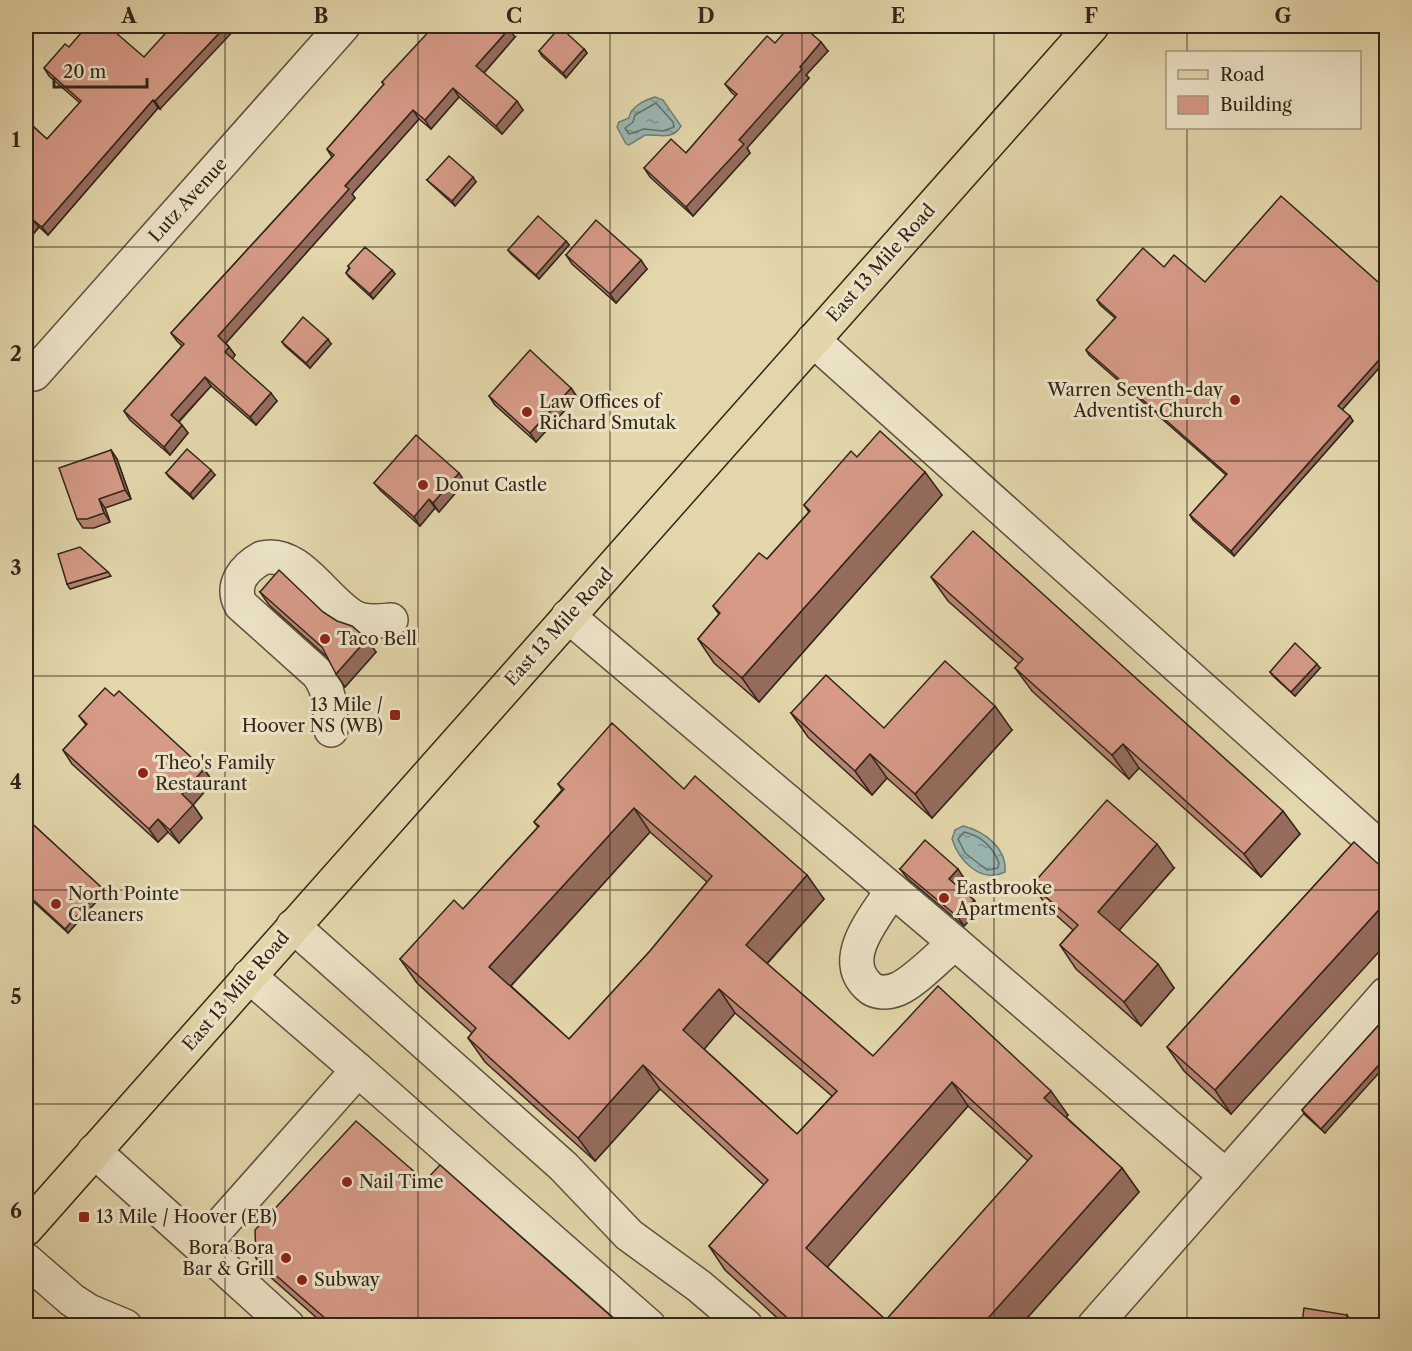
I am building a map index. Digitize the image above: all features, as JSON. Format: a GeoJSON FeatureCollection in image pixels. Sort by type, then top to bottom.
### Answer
{"type":"FeatureCollection","features":[{"type":"Feature","properties":{"kind":"main road","name":"East 13 Mile Road"},"geometry":{"type":"LineString","coordinates":[[26,1229],[1092,26]]}},
{"type":"Feature","properties":{"kind":"street","name":"Lutz Avenue"},"geometry":{"type":"LineString","coordinates":[[34,374],[343,26]]}},
{"type":"Feature","properties":{"kind":"street"},"geometry":{"type":"LineString","coordinates":[[813,340],[1386,853]]}},
{"type":"Feature","properties":{"kind":"street"},"geometry":{"type":"LineString","coordinates":[[331,730],[330,697],[326,685],[318,674],[241,605],[237,592],[241,576],[262,558],[282,558],[353,617],[372,622],[391,620]]}},
{"type":"Feature","properties":{"kind":"street"},"geometry":{"type":"LineString","coordinates":[[568,616],[1226,1176]]}},
{"type":"Feature","properties":{"kind":"street"},"geometry":{"type":"LineString","coordinates":[[892,890],[858,948],[855,962],[858,975],[871,988],[884,993],[900,988],[955,943]]}},
{"type":"Feature","properties":{"kind":"street"},"geometry":{"type":"LineString","coordinates":[[293,926],[563,1166],[629,1235],[699,1286],[746,1326]]}},
{"type":"Feature","properties":{"kind":"street"},"geometry":{"type":"LineString","coordinates":[[249,976],[649,1326]]}},
{"type":"Feature","properties":{"kind":"street"},"geometry":{"type":"LineString","coordinates":[[1094,1326],[1386,993]]}},
{"type":"Feature","properties":{"kind":"street"},"geometry":{"type":"LineString","coordinates":[[201,1247],[358,1070]]}},
{"type":"Feature","properties":{"kind":"street"},"geometry":{"type":"LineString","coordinates":[[94,1150],[288,1326]]}},
{"type":"Feature","properties":{"kind":"street"},"geometry":{"type":"LineString","coordinates":[[26,1260],[72,1300],[89,1311],[115,1319],[124,1326]]}},
{"type":"Feature","properties":{"kind":"water"},"geometry":{"type":"Polygon","coordinates":[[[655,97],[663,100],[681,126],[674,134],[645,135],[629,145],[626,144],[617,127],[619,122],[629,118],[632,110],[639,104],[655,97]]]}},
{"type":"Feature","properties":{"kind":"water"},"geometry":{"type":"Polygon","coordinates":[[[963,826],[979,832],[993,842],[1002,855],[1005,872],[996,875],[980,873],[966,862],[952,839],[955,830],[963,826]]]}},
{"type":"Feature","properties":{"kind":"building"},"geometry":{"type":"Polygon","coordinates":[[[87,26],[108,26],[144,57],[172,26],[226,26],[155,101],[153,100],[42,227],[33,220],[26,229],[26,189],[29,184],[26,181],[26,120],[47,139],[81,101],[44,68],[65,44],[69,47],[87,26]]]}},
{"type":"Feature","properties":{"kind":"building"},"geometry":{"type":"Polygon","coordinates":[[[434,26],[506,26],[509,29],[476,66],[517,101],[496,126],[453,88],[425,120],[413,110],[345,186],[349,189],[218,336],[229,347],[225,352],[271,393],[250,417],[205,377],[171,415],[182,425],[164,447],[124,411],[184,344],[171,333],[334,155],[327,149],[384,84],[382,82],[434,26]]]}},
{"type":"Feature","properties":{"kind":"building"},"geometry":{"type":"Polygon","coordinates":[[[790,26],[803,26],[821,42],[800,67],[802,69],[739,140],[744,144],[686,207],[644,168],[671,139],[686,153],[737,94],[725,84],[767,36],[775,43],[790,26]]]}},
{"type":"Feature","properties":{"kind":"building"},"geometry":{"type":"Polygon","coordinates":[[[560,27],[584,49],[563,73],[539,51],[560,27]]]}},
{"type":"Feature","properties":{"kind":"building"},"geometry":{"type":"Polygon","coordinates":[[[449,156],[473,177],[452,201],[427,180],[449,156]]]}},
{"type":"Feature","properties":{"kind":"building","name":"Warren Seventh-day Adventist Church"},"geometry":{"type":"Polygon","coordinates":[[[1281,196],[1386,289],[1386,352],[1338,406],[1350,416],[1231,551],[1190,515],[1227,474],[1086,350],[1116,317],[1097,300],[1143,248],[1164,267],[1174,255],[1205,282],[1281,196]]]}},
{"type":"Feature","properties":{"kind":"building"},"geometry":{"type":"Polygon","coordinates":[[[538,216],[566,241],[536,275],[508,250],[538,216]]]}},
{"type":"Feature","properties":{"kind":"building"},"geometry":{"type":"Polygon","coordinates":[[[596,220],[641,260],[610,294],[566,255],[596,220]]]}},
{"type":"Feature","properties":{"kind":"building"},"geometry":{"type":"Polygon","coordinates":[[[365,247],[392,270],[370,294],[346,273],[350,268],[348,266],[365,247]]]}},
{"type":"Feature","properties":{"kind":"building"},"geometry":{"type":"Polygon","coordinates":[[[303,317],[328,339],[306,363],[282,342],[303,317]]]}},
{"type":"Feature","properties":{"kind":"building"},"geometry":{"type":"Polygon","coordinates":[[[530,350],[571,388],[530,433],[489,396],[530,350]]]}},
{"type":"Feature","properties":{"kind":"building"},"geometry":{"type":"Polygon","coordinates":[[[880,431],[925,472],[742,678],[698,639],[720,613],[713,606],[759,553],[767,559],[810,511],[804,505],[851,451],[857,457],[880,431]]]}},
{"type":"Feature","properties":{"kind":"building","name":"Donut Castle"},"geometry":{"type":"Polygon","coordinates":[[[416,435],[459,473],[433,503],[429,499],[414,517],[374,483],[416,435]]]}},
{"type":"Feature","properties":{"kind":"building"},"geometry":{"type":"Polygon","coordinates":[[[187,449],[211,470],[190,494],[166,473],[187,449]]]}},
{"type":"Feature","properties":{"kind":"building"},"geometry":{"type":"Polygon","coordinates":[[[111,450],[125,490],[99,499],[104,513],[87,519],[77,519],[59,468],[111,450]]]}},
{"type":"Feature","properties":{"kind":"building"},"geometry":{"type":"Polygon","coordinates":[[[973,531],[1283,811],[1244,854],[1123,744],[1112,755],[1015,668],[1023,659],[931,577],[973,531]]]}},
{"type":"Feature","properties":{"kind":"building"},"geometry":{"type":"Polygon","coordinates":[[[80,547],[108,572],[67,584],[58,554],[80,547]]]}},
{"type":"Feature","properties":{"kind":"building"},"geometry":{"type":"Polygon","coordinates":[[[279,570],[323,612],[337,621],[352,626],[367,639],[336,674],[322,647],[260,592],[279,570]]]}},
{"type":"Feature","properties":{"kind":"building"},"geometry":{"type":"Polygon","coordinates":[[[1295,643],[1317,664],[1291,692],[1270,672],[1295,643]]]}},
{"type":"Feature","properties":{"kind":"building"},"geometry":{"type":"Polygon","coordinates":[[[945,661],[995,706],[915,794],[870,754],[855,771],[791,713],[826,675],[884,728],[945,661]]]}},
{"type":"Feature","properties":{"kind":"building","name":"Theo's Family Restaurant"},"geometry":{"type":"Polygon","coordinates":[[[105,688],[114,696],[119,691],[204,769],[182,794],[193,805],[170,830],[158,819],[149,829],[63,750],[87,724],[79,716],[105,688]]]}},
{"type":"Feature","properties":{"kind":"building"},"geometry":{"type":"Polygon","coordinates":[[[612,723],[684,789],[695,776],[807,875],[746,945],[873,1056],[938,986],[1051,1091],[1044,1098],[1122,1168],[981,1326],[796,1326],[709,1246],[768,1180],[643,1065],[578,1138],[468,1038],[476,1028],[400,959],[454,900],[463,909],[539,826],[534,822],[564,789],[558,784],[612,723]],[[634,808],[489,967],[569,1039],[650,951],[712,876],[634,808]],[[719,989],[683,1030],[797,1134],[837,1091],[719,989]],[[952,1082],[806,1248],[886,1320],[1032,1156],[952,1082]]]}},
{"type":"Feature","properties":{"kind":"building"},"geometry":{"type":"Polygon","coordinates":[[[1107,800],[1157,844],[1098,912],[1158,964],[1124,1002],[1060,945],[1078,925],[1032,885],[1107,800]]]}},
{"type":"Feature","properties":{"kind":"building"},"geometry":{"type":"Polygon","coordinates":[[[26,818],[102,888],[65,929],[26,893],[26,818]]]}},
{"type":"Feature","properties":{"kind":"building"},"geometry":{"type":"Polygon","coordinates":[[[925,840],[958,869],[949,879],[974,900],[958,917],[900,869],[925,840]]]}},
{"type":"Feature","properties":{"kind":"building"},"geometry":{"type":"Polygon","coordinates":[[[1354,842],[1386,871],[1386,902],[1215,1090],[1167,1047],[1354,842]]]}},
{"type":"Feature","properties":{"kind":"building"},"geometry":{"type":"Polygon","coordinates":[[[1386,1017],[1386,1057],[1321,1129],[1302,1110],[1386,1017]]]}},
{"type":"Feature","properties":{"kind":"building"},"geometry":{"type":"Polygon","coordinates":[[[356,1121],[425,1181],[440,1165],[622,1326],[334,1326],[256,1258],[255,1230],[356,1121]]]}},
{"type":"Feature","properties":{"kind":"building"},"geometry":{"type":"Polygon","coordinates":[[[1304,1308],[1347,1315],[1345,1326],[1263,1326],[1265,1318],[1302,1324],[1304,1308]]]}},
{"type":"Feature","properties":{"kind":"place","name":"Warren Seventh-day Adventist Church"},"geometry":{"type":"Point","coordinates":[1235,400]}},
{"type":"Feature","properties":{"kind":"place","name":"Law Offices of Richard Smutak"},"geometry":{"type":"Point","coordinates":[527,412]}},
{"type":"Feature","properties":{"kind":"place","name":"Donut Castle"},"geometry":{"type":"Point","coordinates":[423,485]}},
{"type":"Feature","properties":{"kind":"place","name":"Taco Bell"},"geometry":{"type":"Point","coordinates":[325,639]}},
{"type":"Feature","properties":{"kind":"place","name":"13 Mile / Hoover NS (WB)"},"geometry":{"type":"Point","coordinates":[395,715]}},
{"type":"Feature","properties":{"kind":"place","name":"Theo's Family Restaurant"},"geometry":{"type":"Point","coordinates":[143,773]}},
{"type":"Feature","properties":{"kind":"place","name":"Eastbrooke Apartments"},"geometry":{"type":"Point","coordinates":[944,898]}},
{"type":"Feature","properties":{"kind":"place","name":"North Pointe Cleaners"},"geometry":{"type":"Point","coordinates":[56,904]}},
{"type":"Feature","properties":{"kind":"place","name":"Nail Time"},"geometry":{"type":"Point","coordinates":[347,1182]}},
{"type":"Feature","properties":{"kind":"place","name":"13 Mile / Hoover (EB)"},"geometry":{"type":"Point","coordinates":[84,1217]}},
{"type":"Feature","properties":{"kind":"place","name":"Bora Bora Bar & Grill"},"geometry":{"type":"Point","coordinates":[286,1258]}},
{"type":"Feature","properties":{"kind":"place","name":"Subway"},"geometry":{"type":"Point","coordinates":[302,1280]}}]}
